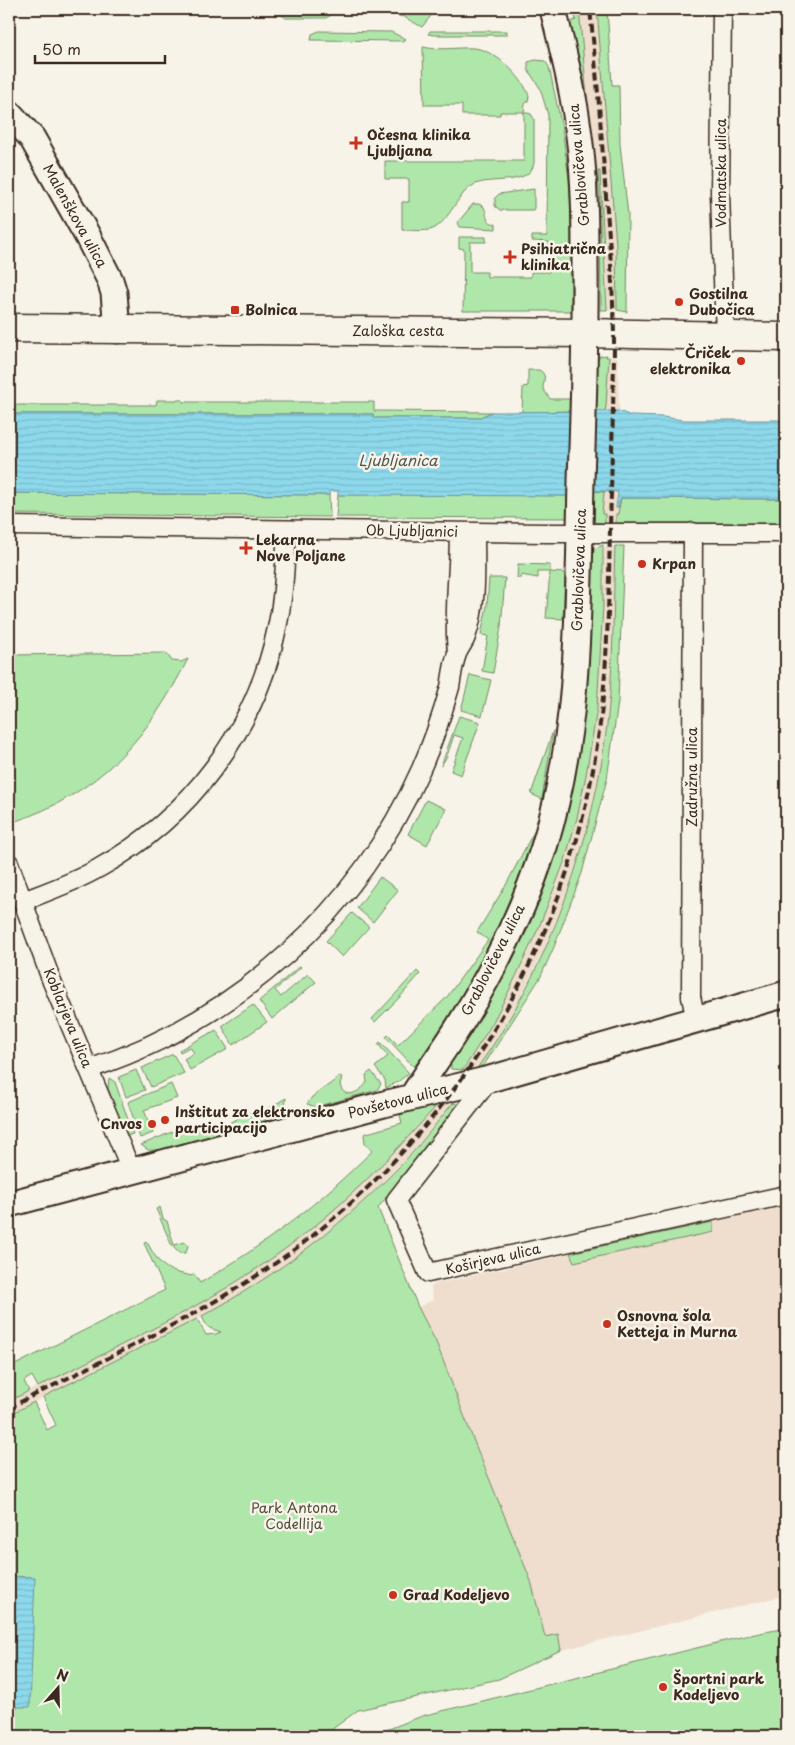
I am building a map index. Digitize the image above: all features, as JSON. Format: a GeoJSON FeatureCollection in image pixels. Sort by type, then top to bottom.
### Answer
{"type":"FeatureCollection","features":[{"type":"Feature","properties":{"kind":"main road","name":"Zaloška cesta"},"geometry":{"type":"LineString","coordinates":[[9,328],[586,332],[786,337]]}},
{"type":"Feature","properties":{"kind":"street","name":"Grablovičeva ulica"},"geometry":{"type":"LineString","coordinates":[[412,1097],[457,1028],[499,955],[526,897],[544,847],[559,791],[569,727],[577,633],[581,508],[586,332],[585,225],[579,138],[570,79],[554,9]]}},
{"type":"Feature","properties":{"kind":"street","name":"Vodmatska ulica"},"geometry":{"type":"LineString","coordinates":[[722,9],[720,193],[725,336]]}},
{"type":"Feature","properties":{"kind":"street","name":"Malenškova ulica"},"geometry":{"type":"LineString","coordinates":[[9,113],[32,138],[87,235],[110,280],[114,293],[118,330]]}},
{"type":"Feature","properties":{"kind":"street","name":"Ob Ljubljanici"},"geometry":{"type":"LineString","coordinates":[[9,526],[467,532],[786,533]]}},
{"type":"Feature","properties":{"kind":"street"},"geometry":{"type":"LineString","coordinates":[[23,901],[91,872],[138,843],[163,824],[188,799],[220,760],[250,709],[269,659],[277,629],[282,598],[286,530]]}},
{"type":"Feature","properties":{"kind":"street"},"geometry":{"type":"LineString","coordinates":[[89,1069],[150,1046],[220,1007],[246,988],[284,958],[329,913],[377,850],[408,797],[427,755],[438,727],[457,654],[466,638],[472,610],[467,532]]}},
{"type":"Feature","properties":{"kind":"street","name":"Zadružna ulica"},"geometry":{"type":"LineString","coordinates":[[693,532],[691,997],[696,1021]]}},
{"type":"Feature","properties":{"kind":"street","name":"Koblarjeva ulica"},"geometry":{"type":"LineString","coordinates":[[9,863],[52,982],[132,1172]]}},
{"type":"Feature","properties":{"kind":"street","name":"Povšetova ulica"},"geometry":{"type":"LineString","coordinates":[[9,1204],[412,1097],[490,1079],[786,994]]}},
{"type":"Feature","properties":{"kind":"street","name":"Koširjeva ulica"},"geometry":{"type":"LineString","coordinates":[[490,1079],[396,1200],[428,1273],[786,1195]]}},
{"type":"Feature","properties":{"kind":"shaded area"},"geometry":{"type":"Polygon","coordinates":[[[579,9],[597,9],[616,244],[617,310],[607,310],[600,171],[594,171],[579,9]]]}},
{"type":"Feature","properties":{"kind":"shaded area"},"geometry":{"type":"Polygon","coordinates":[[[609,357],[618,357],[619,411],[616,508],[618,508],[618,514],[616,514],[616,523],[605,523],[605,514],[602,514],[605,411],[609,357]]]}},
{"type":"Feature","properties":{"kind":"shaded area"},"geometry":{"type":"Polygon","coordinates":[[[615,546],[612,658],[608,716],[599,777],[584,840],[565,899],[547,943],[518,1003],[478,1067],[463,1070],[492,1024],[525,959],[565,860],[586,775],[597,709],[603,605],[604,547],[615,546]]]}},
{"type":"Feature","properties":{"kind":"shaded area"},"geometry":{"type":"Polygon","coordinates":[[[455,1100],[405,1160],[380,1185],[354,1210],[289,1263],[235,1298],[194,1321],[9,1415],[9,1401],[188,1310],[285,1249],[344,1201],[439,1103],[455,1100]]]}},
{"type":"Feature","properties":{"kind":"shaded area"},"geometry":{"type":"Polygon","coordinates":[[[786,1206],[786,1595],[561,1650],[558,1634],[545,1638],[531,1581],[436,1342],[418,1307],[433,1300],[431,1287],[435,1284],[786,1206]]]}},
{"type":"Feature","properties":{"kind":"green space"},"geometry":{"type":"Polygon","coordinates":[[[278,9],[334,9],[332,14],[326,18],[286,18],[280,14],[278,9]]]}},
{"type":"Feature","properties":{"kind":"green space"},"geometry":{"type":"Polygon","coordinates":[[[350,9],[433,10],[433,13],[422,27],[404,17],[389,13],[353,13],[350,9]]]}},
{"type":"Feature","properties":{"kind":"green space"},"geometry":{"type":"Polygon","coordinates":[[[573,9],[579,9],[593,164],[580,74],[570,22],[576,20],[573,9]]]}},
{"type":"Feature","properties":{"kind":"green space"},"geometry":{"type":"Polygon","coordinates":[[[597,9],[607,9],[612,85],[619,85],[620,144],[628,215],[627,312],[617,310],[616,244],[597,9]]]}},
{"type":"Feature","properties":{"kind":"green space"},"geometry":{"type":"Polygon","coordinates":[[[319,31],[391,32],[406,39],[403,41],[311,40],[312,34],[319,31]]]}},
{"type":"Feature","properties":{"kind":"green space"},"geometry":{"type":"Polygon","coordinates":[[[430,31],[507,31],[507,35],[434,35],[428,34],[430,31]]]}},
{"type":"Feature","properties":{"kind":"green space"},"geometry":{"type":"Polygon","coordinates":[[[423,47],[435,49],[474,48],[499,59],[514,73],[526,89],[529,96],[524,112],[500,112],[500,115],[462,115],[462,105],[424,105],[423,47]]]}},
{"type":"Feature","properties":{"kind":"green space"},"geometry":{"type":"Polygon","coordinates":[[[536,60],[545,61],[549,67],[562,128],[569,179],[571,215],[571,311],[463,311],[464,249],[459,248],[459,237],[486,237],[486,242],[470,242],[470,272],[487,272],[487,277],[531,277],[531,272],[549,272],[549,242],[532,241],[532,236],[547,236],[548,115],[540,88],[528,70],[528,62],[536,60]]]}},
{"type":"Feature","properties":{"kind":"green space"},"geometry":{"type":"Polygon","coordinates":[[[524,112],[531,114],[534,119],[534,163],[526,175],[510,180],[476,184],[464,193],[444,220],[433,229],[422,231],[402,230],[402,202],[409,202],[409,179],[385,179],[385,161],[524,161],[524,112]]]}},
{"type":"Feature","properties":{"kind":"green space"},"geometry":{"type":"Polygon","coordinates":[[[598,171],[600,171],[607,310],[601,310],[598,171]]]}},
{"type":"Feature","properties":{"kind":"green space"},"geometry":{"type":"Polygon","coordinates":[[[534,189],[533,210],[500,210],[495,206],[495,198],[499,194],[534,189]]]}},
{"type":"Feature","properties":{"kind":"green space"},"geometry":{"type":"Polygon","coordinates":[[[473,204],[479,204],[484,207],[488,220],[496,224],[496,229],[460,227],[459,221],[473,204]]]}},
{"type":"Feature","properties":{"kind":"green space"},"geometry":{"type":"Polygon","coordinates":[[[607,355],[606,357],[609,357],[605,411],[592,429],[597,360],[600,356],[607,355]]]}},
{"type":"Feature","properties":{"kind":"green space"},"geometry":{"type":"Polygon","coordinates":[[[528,370],[539,370],[543,374],[543,389],[550,399],[572,399],[572,411],[522,412],[523,387],[528,386],[528,370]]]}},
{"type":"Feature","properties":{"kind":"green space"},"geometry":{"type":"Polygon","coordinates":[[[157,400],[183,400],[183,402],[374,402],[374,411],[492,412],[478,418],[374,418],[373,414],[9,414],[9,405],[156,405],[157,400]]]}},
{"type":"Feature","properties":{"kind":"green space"},"geometry":{"type":"Polygon","coordinates":[[[591,491],[604,492],[602,514],[605,514],[605,523],[592,522],[591,491]]]}},
{"type":"Feature","properties":{"kind":"green space"},"geometry":{"type":"Polygon","coordinates":[[[9,493],[329,495],[330,517],[9,514],[9,493]]]}},
{"type":"Feature","properties":{"kind":"green space"},"geometry":{"type":"Polygon","coordinates":[[[338,495],[570,496],[570,518],[336,517],[338,495]]]}},
{"type":"Feature","properties":{"kind":"green space"},"geometry":{"type":"Polygon","coordinates":[[[621,498],[786,499],[786,523],[616,523],[616,514],[618,514],[621,498]]]}},
{"type":"Feature","properties":{"kind":"green space"},"geometry":{"type":"Polygon","coordinates":[[[603,545],[603,605],[597,709],[577,818],[565,860],[539,927],[492,1024],[463,1070],[451,1069],[451,1064],[448,1062],[519,939],[591,555],[594,549],[603,545]]]}},
{"type":"Feature","properties":{"kind":"green space"},"geometry":{"type":"Polygon","coordinates":[[[615,546],[624,546],[618,702],[607,779],[582,873],[554,947],[540,978],[484,1065],[478,1067],[504,1028],[527,987],[565,899],[580,854],[602,762],[608,716],[615,546]]]}},
{"type":"Feature","properties":{"kind":"green space"},"geometry":{"type":"Polygon","coordinates":[[[518,564],[550,565],[550,572],[538,572],[538,578],[521,575],[521,578],[517,578],[518,564]]]}},
{"type":"Feature","properties":{"kind":"green space"},"geometry":{"type":"Polygon","coordinates":[[[550,572],[565,573],[563,619],[546,618],[550,572]]]}},
{"type":"Feature","properties":{"kind":"green space"},"geometry":{"type":"Polygon","coordinates":[[[489,578],[505,578],[501,627],[493,673],[482,671],[488,636],[481,635],[487,606],[489,578]]]}},
{"type":"Feature","properties":{"kind":"green space"},"geometry":{"type":"Polygon","coordinates":[[[166,653],[172,661],[181,662],[188,659],[173,688],[138,738],[118,760],[96,779],[71,796],[44,810],[13,822],[9,810],[9,655],[166,653]]]}},
{"type":"Feature","properties":{"kind":"green space"},"geometry":{"type":"Polygon","coordinates":[[[470,675],[491,680],[482,716],[461,710],[470,675]]]}},
{"type":"Feature","properties":{"kind":"green space"},"geometry":{"type":"Polygon","coordinates":[[[459,716],[480,722],[461,775],[451,771],[463,738],[454,735],[447,756],[441,766],[459,716]]]}},
{"type":"Feature","properties":{"kind":"green space"},"geometry":{"type":"Polygon","coordinates":[[[553,731],[542,799],[531,794],[553,731]]]}},
{"type":"Feature","properties":{"kind":"green space"},"geometry":{"type":"Polygon","coordinates":[[[426,800],[446,809],[427,845],[408,834],[426,800]]]}},
{"type":"Feature","properties":{"kind":"green space"},"geometry":{"type":"Polygon","coordinates":[[[534,834],[512,895],[483,956],[450,1015],[414,1067],[386,1037],[388,1035],[398,1045],[447,997],[488,940],[477,932],[534,834]]]}},
{"type":"Feature","properties":{"kind":"green space"},"geometry":{"type":"Polygon","coordinates":[[[380,877],[398,890],[373,922],[357,908],[380,877]]]}},
{"type":"Feature","properties":{"kind":"green space"},"geometry":{"type":"Polygon","coordinates":[[[352,913],[369,927],[342,957],[326,941],[352,913]]]}},
{"type":"Feature","properties":{"kind":"green space"},"geometry":{"type":"Polygon","coordinates":[[[300,966],[275,990],[281,997],[308,974],[316,982],[272,1019],[259,1001],[300,966]]]}},
{"type":"Feature","properties":{"kind":"green space"},"geometry":{"type":"Polygon","coordinates":[[[417,971],[420,974],[375,1022],[372,1019],[417,971]]]}},
{"type":"Feature","properties":{"kind":"green space"},"geometry":{"type":"Polygon","coordinates":[[[253,1005],[267,1022],[233,1045],[222,1026],[253,1005]]]}},
{"type":"Feature","properties":{"kind":"green space"},"geometry":{"type":"Polygon","coordinates":[[[216,1030],[228,1049],[190,1070],[184,1059],[194,1053],[190,1047],[180,1052],[179,1050],[216,1030]]]}},
{"type":"Feature","properties":{"kind":"green space"},"geometry":{"type":"Polygon","coordinates":[[[380,1042],[409,1073],[386,1088],[385,1080],[375,1067],[388,1056],[378,1044],[380,1042]]]}},
{"type":"Feature","properties":{"kind":"green space"},"geometry":{"type":"Polygon","coordinates":[[[173,1054],[184,1073],[151,1087],[142,1068],[173,1054]]]}},
{"type":"Feature","properties":{"kind":"green space"},"geometry":{"type":"Polygon","coordinates":[[[136,1070],[145,1090],[126,1097],[119,1077],[136,1070]]]}},
{"type":"Feature","properties":{"kind":"green space"},"geometry":{"type":"Polygon","coordinates":[[[371,1071],[381,1084],[377,1090],[316,1107],[307,1104],[312,1097],[341,1076],[340,1085],[345,1093],[357,1092],[367,1082],[366,1075],[371,1071]]]}},
{"type":"Feature","properties":{"kind":"green space"},"geometry":{"type":"Polygon","coordinates":[[[109,1078],[115,1082],[133,1134],[126,1136],[108,1089],[109,1078]]]}},
{"type":"Feature","properties":{"kind":"green space"},"geometry":{"type":"Polygon","coordinates":[[[171,1084],[177,1098],[144,1110],[153,1133],[140,1138],[128,1102],[171,1084]]]}},
{"type":"Feature","properties":{"kind":"green space"},"geometry":{"type":"Polygon","coordinates":[[[286,1098],[285,1106],[278,1117],[160,1150],[148,1150],[141,1145],[191,1124],[194,1132],[215,1123],[219,1128],[254,1110],[257,1115],[286,1098]]]}},
{"type":"Feature","properties":{"kind":"green space"},"geometry":{"type":"Polygon","coordinates":[[[439,1103],[385,1161],[347,1198],[285,1249],[195,1306],[38,1387],[32,1376],[24,1381],[29,1391],[9,1401],[9,1368],[165,1290],[144,1243],[147,1242],[155,1256],[165,1267],[191,1276],[194,1274],[200,1283],[290,1223],[352,1170],[372,1151],[365,1143],[364,1134],[402,1123],[400,1115],[439,1103]]]}},
{"type":"Feature","properties":{"kind":"green space","name":"Park Antona Codellija"},"geometry":{"type":"Polygon","coordinates":[[[453,1103],[460,1105],[378,1208],[418,1307],[436,1342],[531,1581],[545,1637],[558,1634],[561,1650],[499,1679],[358,1710],[323,1736],[9,1736],[9,1415],[34,1402],[47,1430],[56,1425],[43,1397],[197,1319],[206,1335],[221,1332],[209,1327],[202,1316],[283,1266],[334,1227],[404,1162],[453,1103]]]}},
{"type":"Feature","properties":{"kind":"green space"},"geometry":{"type":"Polygon","coordinates":[[[160,1207],[163,1219],[167,1221],[174,1245],[184,1242],[188,1245],[185,1253],[179,1253],[172,1246],[156,1209],[160,1207]]]}},
{"type":"Feature","properties":{"kind":"green space"},"geometry":{"type":"Polygon","coordinates":[[[713,1222],[713,1232],[709,1233],[574,1262],[570,1253],[713,1222]]]}},
{"type":"Feature","properties":{"kind":"green space","name":"Športni park Kodeljevo"},"geometry":{"type":"Polygon","coordinates":[[[786,1628],[786,1736],[371,1736],[422,1716],[745,1636],[786,1628]]]}},
{"type":"Feature","properties":{"kind":"water","name":"Ljubljanica"},"geometry":{"type":"Polygon","coordinates":[[[619,411],[631,416],[683,420],[786,420],[786,499],[621,498],[618,508],[616,508],[618,492],[591,491],[570,496],[338,495],[338,491],[330,491],[329,495],[9,493],[9,414],[373,414],[374,418],[478,418],[492,412],[619,411]]]}},
{"type":"Feature","properties":{"kind":"water"},"geometry":{"type":"Polygon","coordinates":[[[9,1576],[35,1577],[30,1707],[9,1707],[9,1576]]]}},
{"type":"Feature","properties":{"kind":"railway"},"geometry":{"type":"LineString","coordinates":[[9,1408],[135,1344],[218,1299],[258,1275],[297,1248],[334,1218],[385,1170],[431,1119],[472,1064],[508,1005],[539,944],[564,880],[584,813],[597,745],[606,651],[614,335],[608,222],[590,9]]}},
{"type":"Feature","properties":{"kind":"place","name":"Očesna klinika Ljubljana"},"geometry":{"type":"Point","coordinates":[356,143]}},
{"type":"Feature","properties":{"kind":"place","name":"Psihiatrična klinika"},"geometry":{"type":"Point","coordinates":[510,257]}},
{"type":"Feature","properties":{"kind":"place","name":"Gostilna Dubočica"},"geometry":{"type":"Point","coordinates":[679,302]}},
{"type":"Feature","properties":{"kind":"place","name":"Bolnica"},"geometry":{"type":"Point","coordinates":[235,310]}},
{"type":"Feature","properties":{"kind":"place","name":"Čriček elektronika"},"geometry":{"type":"Point","coordinates":[741,361]}},
{"type":"Feature","properties":{"kind":"place","name":"Lekarna Nove Poljane"},"geometry":{"type":"Point","coordinates":[246,548]}},
{"type":"Feature","properties":{"kind":"place","name":"Krpan"},"geometry":{"type":"Point","coordinates":[642,564]}},
{"type":"Feature","properties":{"kind":"place","name":"Inštitut za elektronsko participacijo"},"geometry":{"type":"Point","coordinates":[165,1120]}},
{"type":"Feature","properties":{"kind":"place","name":"Cnvos"},"geometry":{"type":"Point","coordinates":[152,1124]}},
{"type":"Feature","properties":{"kind":"place","name":"Osnovna šola Ketteja in Murna"},"geometry":{"type":"Point","coordinates":[607,1324]}},
{"type":"Feature","properties":{"kind":"place","name":"Grad Kodeljevo"},"geometry":{"type":"Point","coordinates":[393,1595]}},
{"type":"Feature","properties":{"kind":"place","name":"Športni park Kodeljevo"},"geometry":{"type":"Point","coordinates":[663,1687]}}]}
